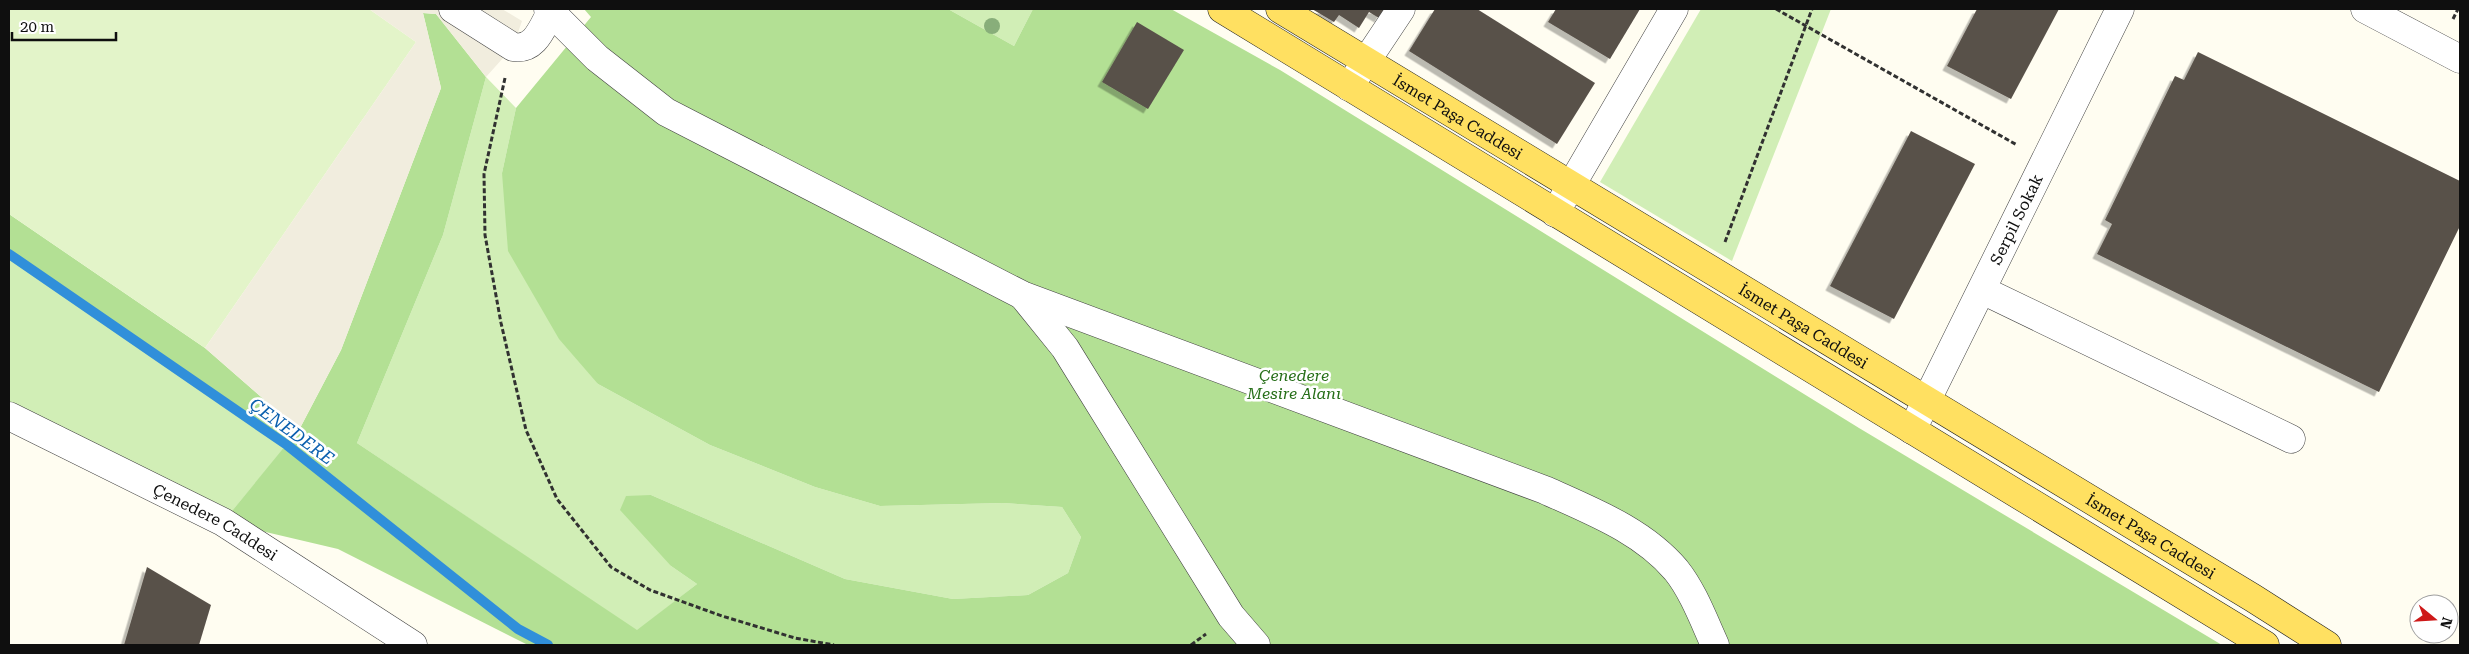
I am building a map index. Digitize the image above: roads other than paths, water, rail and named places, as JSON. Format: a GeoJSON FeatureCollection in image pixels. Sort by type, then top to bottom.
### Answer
{"type":"FeatureCollection","features":[{"type":"Feature","properties":{"kind":"main road","name":"İsmet Paşa Caddesi"},"geometry":{"type":"LineString","coordinates":[[1222,9],[2264,645]]}},
{"type":"Feature","properties":{"kind":"main road","name":"İsmet Paşa Caddesi"},"geometry":{"type":"LineString","coordinates":[[1280,9],[2327,645]]}},
{"type":"Feature","properties":{"kind":"street"},"geometry":{"type":"LineString","coordinates":[[453,9],[513,47],[524,47],[532,42],[549,10],[597,58],[666,112],[1022,295],[1545,490],[1600,515],[1642,539],[1676,571],[1701,613],[1715,645]]}},
{"type":"Feature","properties":{"kind":"street"},"geometry":{"type":"LineString","coordinates":[[1349,87],[1401,9]]}},
{"type":"Feature","properties":{"kind":"street"},"geometry":{"type":"LineString","coordinates":[[1555,212],[1674,9]]}},
{"type":"Feature","properties":{"kind":"street","name":"Serpil Sokak"},"geometry":{"type":"LineString","coordinates":[[1912,430],[2120,9]]}},
{"type":"Feature","properties":{"kind":"street"},"geometry":{"type":"LineString","coordinates":[[2365,9],[2460,59]]}},
{"type":"Feature","properties":{"kind":"street"},"geometry":{"type":"LineString","coordinates":[[1982,290],[2291,439]]}},
{"type":"Feature","properties":{"kind":"street"},"geometry":{"type":"LineString","coordinates":[[1022,295],[1065,348],[1230,616],[1256,645]]}},
{"type":"Feature","properties":{"kind":"street","name":"Çenedere Caddesi"},"geometry":{"type":"LineString","coordinates":[[9,416],[223,522],[413,645]]}},
{"type":"Feature","properties":{"kind":"waterway","name":"ÇENEDERE"},"geometry":{"type":"LineString","coordinates":[[9,254],[287,445],[518,629],[548,645]]}},
{"type":"Feature","properties":{"kind":"park label","name":"Çenedere Mesire Alanı"},"geometry":{"type":"Point","coordinates":[1294,384]}}]}
